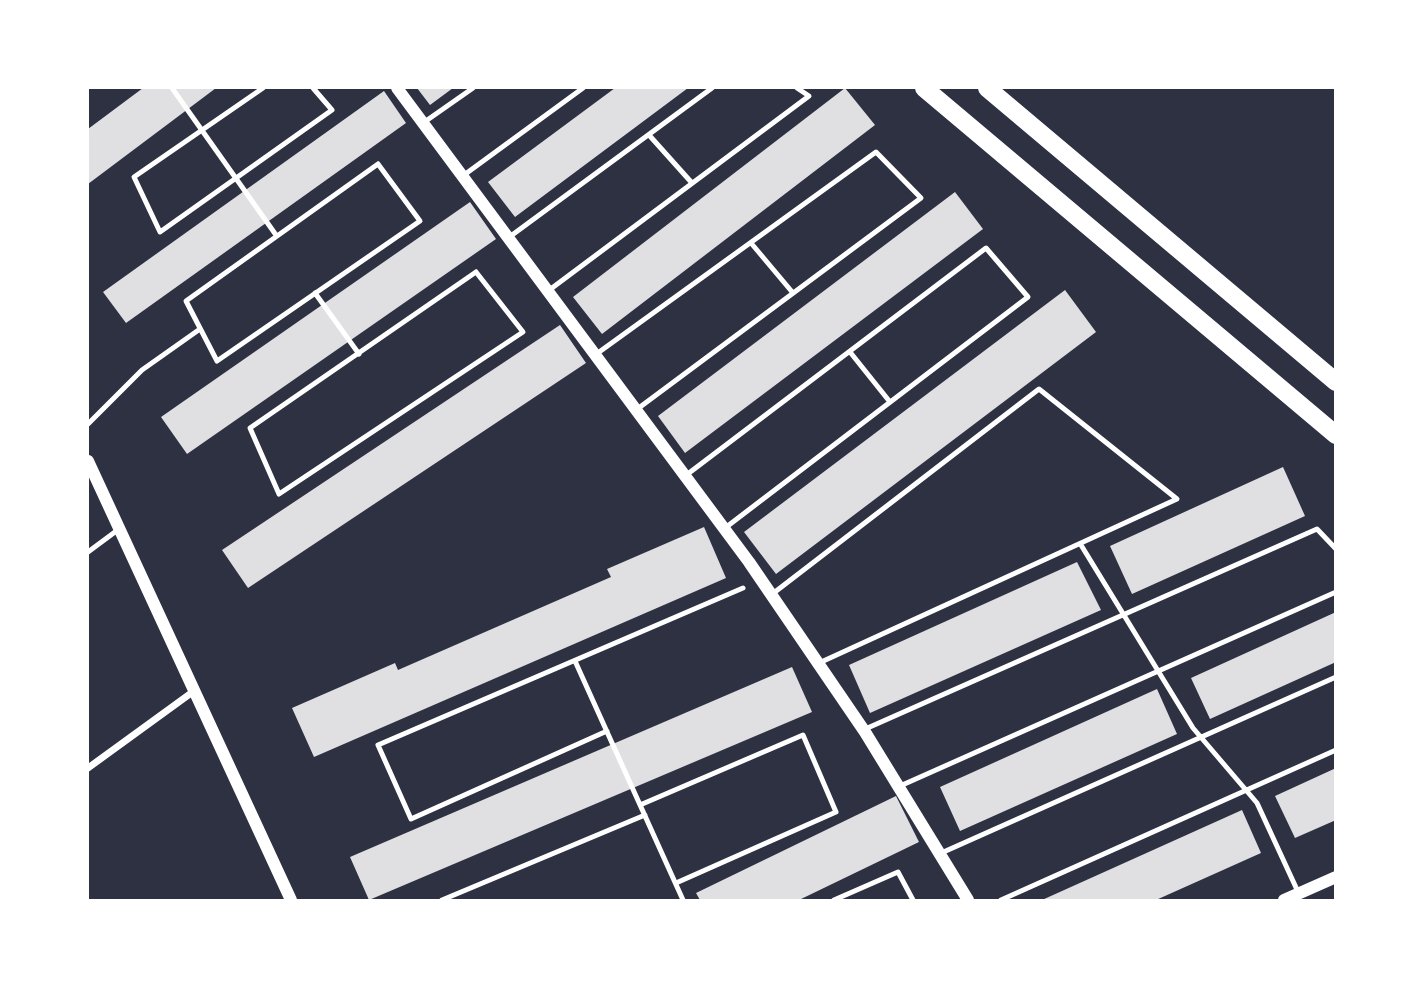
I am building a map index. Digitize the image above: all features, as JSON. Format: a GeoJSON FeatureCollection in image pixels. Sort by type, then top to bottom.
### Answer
{"type":"FeatureCollection","features":[{"type":"Feature","properties":{"kind":"main road"},"geometry":{"type":"LineString","coordinates":[[924,88],[1335,435]]}},
{"type":"Feature","properties":{"kind":"main road"},"geometry":{"type":"LineString","coordinates":[[987,88],[1335,382]]}},
{"type":"Feature","properties":{"kind":"street"},"geometry":{"type":"LineString","coordinates":[[397,88],[771,595],[863,730],[968,901]]}},
{"type":"Feature","properties":{"kind":"street"},"geometry":{"type":"LineString","coordinates":[[88,461],[291,901]]}},
{"type":"Feature","properties":{"kind":"street"},"geometry":{"type":"LineString","coordinates":[[88,768],[194,691]]}},
{"type":"Feature","properties":{"kind":"street"},"geometry":{"type":"LineString","coordinates":[[1284,901],[1335,877]]}},
{"type":"Feature","properties":{"kind":"lane"},"geometry":{"type":"LineString","coordinates":[[172,88],[276,235]]}},
{"type":"Feature","properties":{"kind":"lane"},"geometry":{"type":"LineString","coordinates":[[263,88],[134,177],[160,232],[332,110],[313,88]]}},
{"type":"Feature","properties":{"kind":"lane"},"geometry":{"type":"LineString","coordinates":[[423,123],[473,88]]}},
{"type":"Feature","properties":{"kind":"lane"},"geometry":{"type":"LineString","coordinates":[[463,177],[583,88]]}},
{"type":"Feature","properties":{"kind":"lane"},"geometry":{"type":"LineString","coordinates":[[508,238],[712,88]]}},
{"type":"Feature","properties":{"kind":"lane"},"geometry":{"type":"LineString","coordinates":[[548,291],[809,96],[797,88]]}},
{"type":"Feature","properties":{"kind":"lane"},"geometry":{"type":"LineString","coordinates":[[649,135],[692,183]]}},
{"type":"Feature","properties":{"kind":"lane"},"geometry":{"type":"LineString","coordinates":[[595,355],[876,152],[921,198],[636,410]]}},
{"type":"Feature","properties":{"kind":"lane"},"geometry":{"type":"LineString","coordinates":[[378,164],[421,221],[315,293],[217,361],[186,301],[378,164]]}},
{"type":"Feature","properties":{"kind":"lane"},"geometry":{"type":"LineString","coordinates":[[751,243],[793,293]]}},
{"type":"Feature","properties":{"kind":"lane"},"geometry":{"type":"LineString","coordinates":[[685,476],[986,248],[1028,297],[724,529]]}},
{"type":"Feature","properties":{"kind":"lane"},"geometry":{"type":"LineString","coordinates":[[476,272],[523,332],[279,494],[250,428],[359,354],[476,272]]}},
{"type":"Feature","properties":{"kind":"lane"},"geometry":{"type":"LineString","coordinates":[[315,293],[359,354]]}},
{"type":"Feature","properties":{"kind":"lane"},"geometry":{"type":"LineString","coordinates":[[88,424],[142,370],[200,329]]}},
{"type":"Feature","properties":{"kind":"lane"},"geometry":{"type":"LineString","coordinates":[[850,352],[890,402]]}},
{"type":"Feature","properties":{"kind":"lane"},"geometry":{"type":"LineString","coordinates":[[771,595],[1039,389],[1177,499],[818,664]]}},
{"type":"Feature","properties":{"kind":"lane"},"geometry":{"type":"LineString","coordinates":[[88,552],[119,529]]}},
{"type":"Feature","properties":{"kind":"lane"},"geometry":{"type":"LineString","coordinates":[[863,730],[1317,529],[1335,549]]}},
{"type":"Feature","properties":{"kind":"lane"},"geometry":{"type":"LineString","coordinates":[[1081,545],[1121,616],[1200,737],[1257,803],[1299,894]]}},
{"type":"Feature","properties":{"kind":"lane"},"geometry":{"type":"LineString","coordinates":[[607,731],[411,819],[378,745],[743,588]]}},
{"type":"Feature","properties":{"kind":"lane"},"geometry":{"type":"LineString","coordinates":[[898,787],[1335,592]]}},
{"type":"Feature","properties":{"kind":"lane"},"geometry":{"type":"LineString","coordinates":[[575,661],[683,901]]}},
{"type":"Feature","properties":{"kind":"lane"},"geometry":{"type":"LineString","coordinates":[[939,854],[1335,677]]}},
{"type":"Feature","properties":{"kind":"lane"},"geometry":{"type":"LineString","coordinates":[[640,805],[803,734],[836,812],[676,883]]}},
{"type":"Feature","properties":{"kind":"lane"},"geometry":{"type":"LineString","coordinates":[[1001,901],[1335,750]]}},
{"type":"Feature","properties":{"kind":"lane"},"geometry":{"type":"LineString","coordinates":[[442,900],[645,815]]}},
{"type":"Feature","properties":{"kind":"lane"},"geometry":{"type":"LineString","coordinates":[[834,901],[898,872],[913,901]]}},
{"type":"Feature","properties":{"kind":"building"},"geometry":{"type":"Polygon","coordinates":[[[143,88],[216,88],[88,184],[88,129],[143,88]]]}},
{"type":"Feature","properties":{"kind":"building"},"geometry":{"type":"Polygon","coordinates":[[[417,88],[453,88],[430,105],[417,88]]]}},
{"type":"Feature","properties":{"kind":"building"},"geometry":{"type":"Polygon","coordinates":[[[615,88],[688,88],[515,217],[488,182],[615,88]]]}},
{"type":"Feature","properties":{"kind":"building"},"geometry":{"type":"Polygon","coordinates":[[[845,88],[875,125],[602,334],[573,297],[845,88]]]}},
{"type":"Feature","properties":{"kind":"building"},"geometry":{"type":"Polygon","coordinates":[[[384,91],[406,123],[126,323],[103,292],[384,91]]]}},
{"type":"Feature","properties":{"kind":"building"},"geometry":{"type":"Polygon","coordinates":[[[955,192],[983,229],[685,453],[658,416],[955,192]]]}},
{"type":"Feature","properties":{"kind":"building"},"geometry":{"type":"Polygon","coordinates":[[[470,202],[496,239],[187,454],[161,417],[470,202]]]}},
{"type":"Feature","properties":{"kind":"building"},"geometry":{"type":"Polygon","coordinates":[[[1065,290],[1096,332],[776,574],[744,532],[1065,290]]]}},
{"type":"Feature","properties":{"kind":"building"},"geometry":{"type":"Polygon","coordinates":[[[560,325],[586,363],[248,588],[222,550],[560,325]]]}},
{"type":"Feature","properties":{"kind":"building"},"geometry":{"type":"Polygon","coordinates":[[[1283,467],[1305,516],[1132,594],[1110,546],[1283,467]]]}},
{"type":"Feature","properties":{"kind":"building"},"geometry":{"type":"Polygon","coordinates":[[[704,527],[726,578],[314,757],[292,708],[395,663],[398,670],[611,577],[607,569],[704,527]]]}},
{"type":"Feature","properties":{"kind":"building"},"geometry":{"type":"Polygon","coordinates":[[[1077,562],[1101,610],[870,713],[849,665],[1077,562]]]}},
{"type":"Feature","properties":{"kind":"building"},"geometry":{"type":"Polygon","coordinates":[[[1336,612],[1336,662],[1210,719],[1191,678],[1336,612]]]}},
{"type":"Feature","properties":{"kind":"building"},"geometry":{"type":"Polygon","coordinates":[[[792,667],[812,712],[369,900],[350,857],[792,667]]]}},
{"type":"Feature","properties":{"kind":"building"},"geometry":{"type":"Polygon","coordinates":[[[1157,689],[1177,734],[960,831],[940,787],[1157,689]]]}},
{"type":"Feature","properties":{"kind":"building"},"geometry":{"type":"Polygon","coordinates":[[[1336,768],[1336,820],[1295,838],[1275,796],[1336,768]]]}},
{"type":"Feature","properties":{"kind":"building"},"geometry":{"type":"Polygon","coordinates":[[[896,796],[919,842],[799,900],[700,900],[696,893],[896,796]]]}},
{"type":"Feature","properties":{"kind":"building"},"geometry":{"type":"Polygon","coordinates":[[[1242,810],[1261,853],[1156,900],[1042,900],[1242,810]]]}}]}
